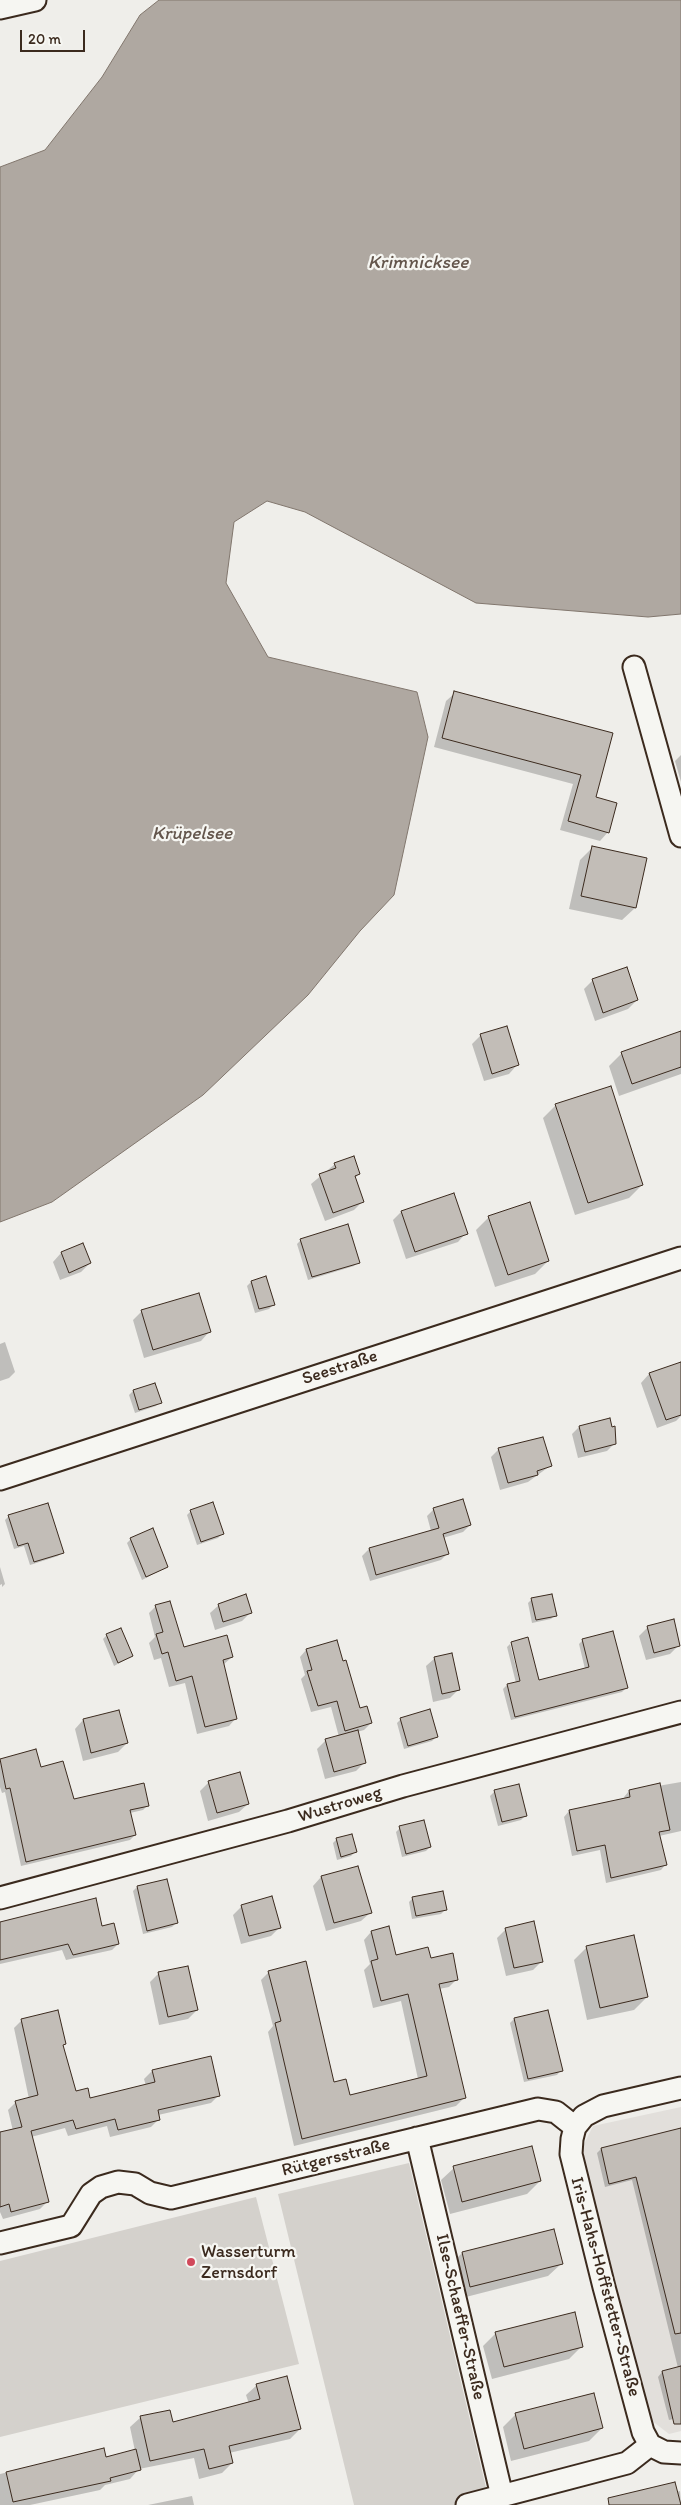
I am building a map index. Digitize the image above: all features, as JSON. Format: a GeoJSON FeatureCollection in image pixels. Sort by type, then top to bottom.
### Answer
{"type":"FeatureCollection","features":[{"type":"Feature","properties":{"kind":"street"},"geometry":{"type":"LineString","coordinates":[[0,8],[35,0]]}},
{"type":"Feature","properties":{"kind":"street"},"geometry":{"type":"LineString","coordinates":[[634,668],[681,836]]}},
{"type":"Feature","properties":{"kind":"street","name":"Seestraße"},"geometry":{"type":"LineString","coordinates":[[0,1479],[681,1258]]}},
{"type":"Feature","properties":{"kind":"street","name":"Wustroweg"},"geometry":{"type":"LineString","coordinates":[[0,1898],[288,1821],[403,1786],[681,1712]]}},
{"type":"Feature","properties":{"kind":"street"},"geometry":{"type":"LineString","coordinates":[[576,2128],[584,2116],[602,2106],[681,2088]]}},
{"type":"Feature","properties":{"kind":"street","name":"Rütgersstraße"},"geometry":{"type":"LineString","coordinates":[[0,2243],[71,2226],[91,2194],[101,2187],[118,2182],[135,2184],[150,2193],[171,2198],[538,2109],[556,2112],[576,2128]]}},
{"type":"Feature","properties":{"kind":"street","name":"Iris-Hahs-Hoffstetter-Straße"},"geometry":{"type":"LineString","coordinates":[[576,2128],[571,2154],[643,2432],[650,2446]]}},
{"type":"Feature","properties":{"kind":"street","name":"Ilse-Schaeffer-Straße"},"geometry":{"type":"LineString","coordinates":[[417,2138],[502,2496]]}},
{"type":"Feature","properties":{"kind":"street"},"geometry":{"type":"LineString","coordinates":[[467,2505],[627,2463],[650,2446],[664,2452],[681,2453]]}},
{"type":"Feature","properties":{"kind":"shaded area"},"geometry":{"type":"Polygon","coordinates":[[[681,2107],[681,2431],[669,2434],[647,2417],[580,2152],[593,2126],[681,2107]]]}},
{"type":"Feature","properties":{"kind":"shaded area"},"geometry":{"type":"Polygon","coordinates":[[[409,2163],[488,2496],[454,2505],[354,2505],[278,2194],[409,2163]]]}},
{"type":"Feature","properties":{"kind":"shaded area"},"geometry":{"type":"Polygon","coordinates":[[[256,2197],[299,2364],[0,2437],[0,2261],[256,2197]]]}},
{"type":"Feature","properties":{"kind":"water"},"geometry":{"type":"Polygon","coordinates":[[[159,0],[681,0],[681,614],[648,617],[476,603],[305,512],[267,501],[234,522],[226,583],[268,657],[417,692],[428,737],[394,895],[360,931],[308,995],[203,1095],[52,1202],[0,1222],[0,167],[45,150],[102,77],[140,15],[159,0]]]}},
{"type":"Feature","properties":{"kind":"building"},"geometry":{"type":"Polygon","coordinates":[[[454,691],[613,733],[596,797],[617,803],[609,833],[568,821],[581,775],[442,738],[454,691]]]}},
{"type":"Feature","properties":{"kind":"building"},"geometry":{"type":"Polygon","coordinates":[[[592,846],[647,858],[636,908],[581,896],[592,846]]]}},
{"type":"Feature","properties":{"kind":"building"},"geometry":{"type":"Polygon","coordinates":[[[627,967],[638,1000],[603,1013],[592,979],[627,967]]]}},
{"type":"Feature","properties":{"kind":"building"},"geometry":{"type":"Polygon","coordinates":[[[507,1026],[519,1065],[492,1074],[480,1034],[507,1026]]]}},
{"type":"Feature","properties":{"kind":"building"},"geometry":{"type":"Polygon","coordinates":[[[681,1031],[681,1067],[632,1084],[621,1052],[681,1031]]]}},
{"type":"Feature","properties":{"kind":"building"},"geometry":{"type":"Polygon","coordinates":[[[611,1086],[643,1185],[588,1203],[555,1104],[611,1086]]]}},
{"type":"Feature","properties":{"kind":"building"},"geometry":{"type":"Polygon","coordinates":[[[354,1156],[360,1174],[355,1176],[364,1202],[333,1213],[319,1174],[336,1168],[334,1163],[354,1156]]]}},
{"type":"Feature","properties":{"kind":"building"},"geometry":{"type":"Polygon","coordinates":[[[454,1193],[468,1234],[415,1252],[401,1211],[454,1193]]]}},
{"type":"Feature","properties":{"kind":"building"},"geometry":{"type":"Polygon","coordinates":[[[530,1202],[549,1261],[508,1275],[488,1216],[530,1202]]]}},
{"type":"Feature","properties":{"kind":"building"},"geometry":{"type":"Polygon","coordinates":[[[348,1224],[360,1263],[312,1277],[300,1239],[348,1224]]]}},
{"type":"Feature","properties":{"kind":"building"},"geometry":{"type":"Polygon","coordinates":[[[83,1243],[91,1263],[69,1273],[61,1252],[83,1243]]]}},
{"type":"Feature","properties":{"kind":"building"},"geometry":{"type":"Polygon","coordinates":[[[266,1276],[275,1305],[259,1309],[251,1281],[266,1276]]]}},
{"type":"Feature","properties":{"kind":"building"},"geometry":{"type":"Polygon","coordinates":[[[199,1293],[211,1332],[153,1350],[141,1310],[199,1293]]]}},
{"type":"Feature","properties":{"kind":"building"},"geometry":{"type":"Polygon","coordinates":[[[681,1362],[681,1415],[666,1420],[649,1373],[681,1362]]]}},
{"type":"Feature","properties":{"kind":"building"},"geometry":{"type":"Polygon","coordinates":[[[155,1383],[162,1403],[139,1410],[133,1390],[155,1383]]]}},
{"type":"Feature","properties":{"kind":"building"},"geometry":{"type":"Polygon","coordinates":[[[610,1418],[612,1427],[615,1426],[616,1444],[585,1452],[579,1426],[610,1418]]]}},
{"type":"Feature","properties":{"kind":"building"},"geometry":{"type":"Polygon","coordinates":[[[543,1437],[552,1466],[537,1471],[538,1475],[508,1483],[498,1448],[543,1437]]]}},
{"type":"Feature","properties":{"kind":"building"},"geometry":{"type":"Polygon","coordinates":[[[463,1499],[471,1525],[443,1534],[449,1554],[376,1575],[369,1548],[439,1528],[433,1508],[463,1499]]]}},
{"type":"Feature","properties":{"kind":"building"},"geometry":{"type":"Polygon","coordinates":[[[213,1502],[224,1534],[201,1542],[190,1510],[213,1502]]]}},
{"type":"Feature","properties":{"kind":"building"},"geometry":{"type":"Polygon","coordinates":[[[48,1503],[64,1553],[34,1562],[28,1543],[18,1546],[8,1515],[48,1503]]]}},
{"type":"Feature","properties":{"kind":"building"},"geometry":{"type":"Polygon","coordinates":[[[153,1528],[168,1567],[146,1577],[130,1538],[153,1528]]]}},
{"type":"Feature","properties":{"kind":"building"},"geometry":{"type":"Polygon","coordinates":[[[246,1594],[252,1613],[223,1622],[218,1604],[246,1594]]]}},
{"type":"Feature","properties":{"kind":"building"},"geometry":{"type":"Polygon","coordinates":[[[552,1594],[557,1616],[536,1620],[531,1598],[552,1594]]]}},
{"type":"Feature","properties":{"kind":"building"},"geometry":{"type":"Polygon","coordinates":[[[170,1601],[184,1647],[227,1635],[233,1657],[223,1660],[237,1719],[205,1727],[192,1676],[176,1681],[168,1652],[162,1654],[156,1634],[163,1632],[155,1605],[170,1601]]]}},
{"type":"Feature","properties":{"kind":"building"},"geometry":{"type":"Polygon","coordinates":[[[674,1619],[680,1646],[654,1653],[647,1626],[674,1619]]]}},
{"type":"Feature","properties":{"kind":"building"},"geometry":{"type":"Polygon","coordinates":[[[121,1628],[133,1656],[118,1663],[106,1634],[121,1628]]]}},
{"type":"Feature","properties":{"kind":"building"},"geometry":{"type":"Polygon","coordinates":[[[613,1631],[628,1688],[515,1717],[507,1684],[520,1681],[511,1642],[528,1637],[539,1680],[589,1667],[582,1639],[613,1631]]]}},
{"type":"Feature","properties":{"kind":"building"},"geometry":{"type":"Polygon","coordinates":[[[337,1640],[343,1661],[346,1660],[360,1708],[367,1706],[372,1723],[345,1731],[337,1701],[318,1706],[307,1671],[312,1670],[306,1649],[337,1640]]]}},
{"type":"Feature","properties":{"kind":"building"},"geometry":{"type":"Polygon","coordinates":[[[452,1653],[460,1690],[442,1694],[434,1657],[452,1653]]]}},
{"type":"Feature","properties":{"kind":"building"},"geometry":{"type":"Polygon","coordinates":[[[430,1709],[438,1737],[408,1746],[400,1718],[430,1709]]]}},
{"type":"Feature","properties":{"kind":"building"},"geometry":{"type":"Polygon","coordinates":[[[119,1710],[128,1743],[91,1753],[83,1719],[119,1710]]]}},
{"type":"Feature","properties":{"kind":"building"},"geometry":{"type":"Polygon","coordinates":[[[358,1730],[366,1763],[334,1772],[325,1739],[358,1730]]]}},
{"type":"Feature","properties":{"kind":"building"},"geometry":{"type":"Polygon","coordinates":[[[36,1749],[41,1767],[63,1761],[74,1799],[144,1783],[149,1806],[130,1810],[136,1835],[26,1862],[10,1788],[6,1789],[0,1759],[36,1749]]]}},
{"type":"Feature","properties":{"kind":"building"},"geometry":{"type":"Polygon","coordinates":[[[240,1772],[249,1804],[217,1813],[208,1781],[240,1772]]]}},
{"type":"Feature","properties":{"kind":"building"},"geometry":{"type":"Polygon","coordinates":[[[660,1783],[670,1830],[659,1832],[667,1865],[611,1878],[605,1845],[577,1851],[569,1810],[630,1797],[629,1790],[660,1783]]]}},
{"type":"Feature","properties":{"kind":"building"},"geometry":{"type":"Polygon","coordinates":[[[519,1784],[527,1816],[502,1822],[494,1790],[519,1784]]]}},
{"type":"Feature","properties":{"kind":"building"},"geometry":{"type":"Polygon","coordinates":[[[424,1820],[431,1847],[406,1854],[399,1826],[424,1820]]]}},
{"type":"Feature","properties":{"kind":"building"},"geometry":{"type":"Polygon","coordinates":[[[352,1834],[357,1852],[341,1857],[336,1838],[352,1834]]]}},
{"type":"Feature","properties":{"kind":"building"},"geometry":{"type":"Polygon","coordinates":[[[358,1866],[372,1913],[334,1923],[321,1876],[358,1866]]]}},
{"type":"Feature","properties":{"kind":"building"},"geometry":{"type":"Polygon","coordinates":[[[167,1879],[178,1923],[147,1931],[137,1886],[167,1879]]]}},
{"type":"Feature","properties":{"kind":"building"},"geometry":{"type":"Polygon","coordinates":[[[443,1891],[447,1910],[416,1916],[412,1897],[443,1891]]]}},
{"type":"Feature","properties":{"kind":"building"},"geometry":{"type":"Polygon","coordinates":[[[272,1896],[281,1928],[249,1936],[241,1905],[272,1896]]]}},
{"type":"Feature","properties":{"kind":"building"},"geometry":{"type":"Polygon","coordinates":[[[96,1898],[102,1926],[114,1923],[119,1944],[73,1955],[68,1944],[0,1960],[0,1922],[96,1898]]]}},
{"type":"Feature","properties":{"kind":"building"},"geometry":{"type":"Polygon","coordinates":[[[534,1921],[543,1962],[514,1968],[505,1928],[534,1921]]]}},
{"type":"Feature","properties":{"kind":"building"},"geometry":{"type":"Polygon","coordinates":[[[389,1926],[396,1955],[428,1947],[431,1958],[453,1953],[458,1980],[439,1984],[466,2098],[302,2139],[275,2023],[281,2021],[268,1971],[306,1961],[334,2082],[346,2079],[350,2095],[427,2076],[408,1994],[381,2001],[371,1961],[378,1959],[371,1931],[389,1926]]]}},
{"type":"Feature","properties":{"kind":"building"},"geometry":{"type":"Polygon","coordinates":[[[634,1935],[648,1997],[600,2008],[586,1946],[634,1935]]]}},
{"type":"Feature","properties":{"kind":"building"},"geometry":{"type":"Polygon","coordinates":[[[188,1966],[198,2010],[168,2017],[158,1972],[188,1966]]]}},
{"type":"Feature","properties":{"kind":"building"},"geometry":{"type":"Polygon","coordinates":[[[58,2010],[66,2044],[63,2045],[76,2091],[88,2088],[90,2098],[155,2082],[152,2070],[211,2056],[220,2096],[158,2110],[160,2120],[118,2130],[115,2119],[76,2129],[73,2120],[31,2131],[49,2202],[11,2212],[9,2204],[0,2207],[0,2132],[22,2127],[15,2101],[38,2095],[21,2019],[58,2010]]]}},
{"type":"Feature","properties":{"kind":"building"},"geometry":{"type":"Polygon","coordinates":[[[548,2010],[563,2071],[528,2079],[514,2018],[548,2010]]]}},
{"type":"Feature","properties":{"kind":"building"},"geometry":{"type":"Polygon","coordinates":[[[681,2128],[681,2333],[675,2334],[636,2177],[609,2184],[601,2148],[681,2128]]]}},
{"type":"Feature","properties":{"kind":"building"},"geometry":{"type":"Polygon","coordinates":[[[532,2146],[541,2181],[462,2202],[453,2166],[532,2146]]]}},
{"type":"Feature","properties":{"kind":"building"},"geometry":{"type":"Polygon","coordinates":[[[554,2229],[563,2264],[470,2287],[462,2252],[554,2229]]]}},
{"type":"Feature","properties":{"kind":"building"},"geometry":{"type":"Polygon","coordinates":[[[575,2312],[583,2347],[504,2367],[495,2332],[575,2312]]]}},
{"type":"Feature","properties":{"kind":"building"},"geometry":{"type":"Polygon","coordinates":[[[681,2366],[681,2424],[674,2424],[662,2371],[681,2366]]]}},
{"type":"Feature","properties":{"kind":"building"},"geometry":{"type":"Polygon","coordinates":[[[287,2376],[301,2429],[229,2446],[233,2463],[209,2469],[204,2449],[150,2461],[140,2416],[170,2410],[173,2422],[260,2399],[256,2384],[287,2376]]]}},
{"type":"Feature","properties":{"kind":"building"},"geometry":{"type":"Polygon","coordinates":[[[594,2393],[603,2428],[524,2449],[515,2413],[594,2393]]]}},
{"type":"Feature","properties":{"kind":"building"},"geometry":{"type":"Polygon","coordinates":[[[104,2448],[106,2457],[136,2449],[141,2470],[110,2478],[111,2481],[13,2502],[6,2472],[104,2448]]]}},
{"type":"Feature","properties":{"kind":"building"},"geometry":{"type":"Polygon","coordinates":[[[675,2482],[681,2505],[609,2505],[608,2498],[675,2482]]]}},
{"type":"Feature","properties":{"kind":"place","name":"Wasserturm Zernsdorf"},"geometry":{"type":"Point","coordinates":[191,2262]}},
{"type":"Feature","properties":{"kind":"water label","name":"Krimnicksee"},"geometry":{"type":"Point","coordinates":[418,263]}},
{"type":"Feature","properties":{"kind":"water label","name":"Krüpelsee"},"geometry":{"type":"Point","coordinates":[192,834]}}]}
